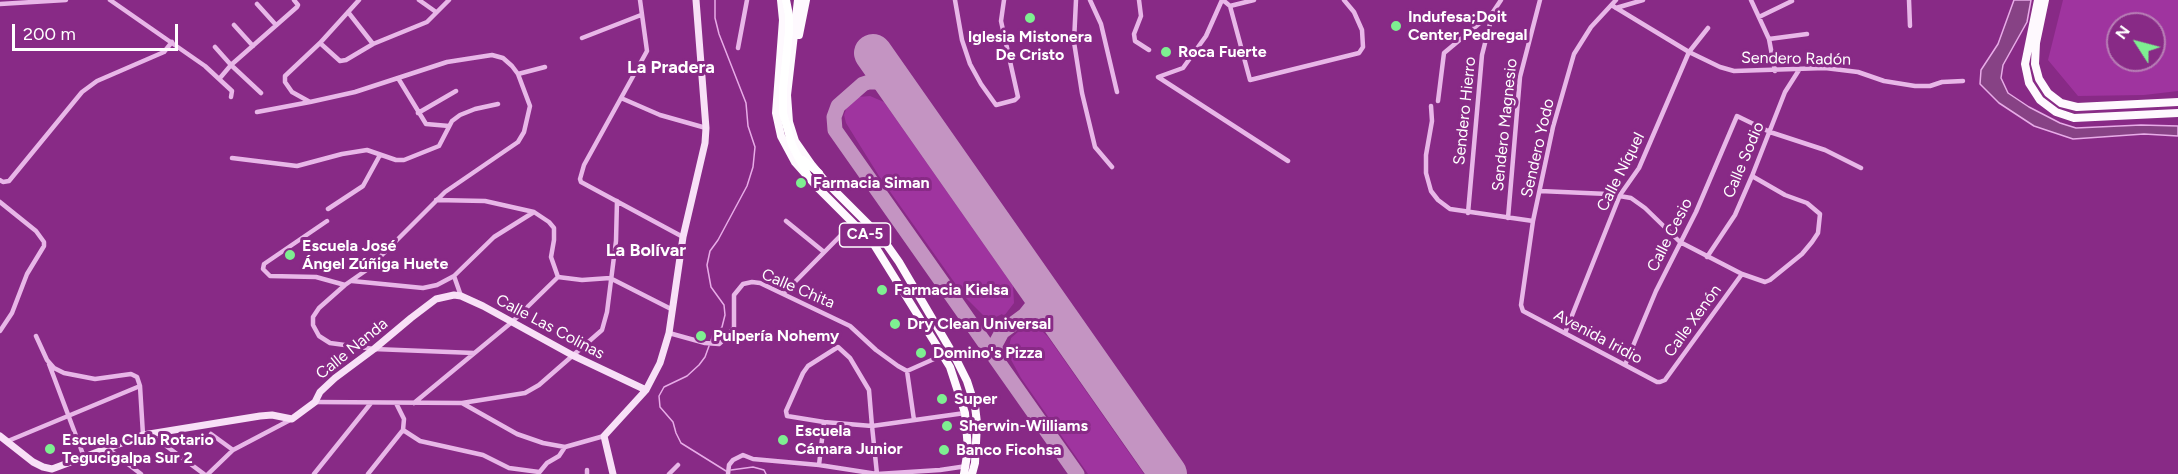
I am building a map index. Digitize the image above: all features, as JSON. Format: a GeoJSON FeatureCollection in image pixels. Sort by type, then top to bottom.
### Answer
{"type":"FeatureCollection","features":[{"type":"Feature","properties":{"kind":"highway"},"geometry":{"type":"LineString","coordinates":[[783,2],[789,15],[783,89],[786,124],[792,144],[809,178]]}},
{"type":"Feature","properties":{"kind":"highway"},"geometry":{"type":"LineString","coordinates":[[798,155],[819,174]]}},
{"type":"Feature","properties":{"kind":"main road","name":"CA-5"},"geometry":{"type":"LineString","coordinates":[[798,0],[787,95],[789,122],[795,141],[819,174],[882,238],[899,262],[956,359],[967,381],[975,406],[977,423],[974,474]]}},
{"type":"Feature","properties":{"kind":"main road"},"geometry":{"type":"LineString","coordinates":[[789,71],[796,51],[806,0]]}},
{"type":"Feature","properties":{"kind":"main road"},"geometry":{"type":"LineString","coordinates":[[2038,0],[2025,64],[2029,83],[2040,100],[2056,112],[2074,118],[2178,113]]}},
{"type":"Feature","properties":{"kind":"main road"},"geometry":{"type":"LineString","coordinates":[[2045,0],[2036,43],[2035,64],[2039,79],[2048,93],[2061,103],[2077,107],[2178,102]]}},
{"type":"Feature","properties":{"kind":"main road","name":"CA-5"},"geometry":{"type":"LineString","coordinates":[[783,2],[776,113],[782,136],[795,162],[853,222],[878,252],[943,355],[957,386],[965,413],[968,449],[965,470]]}},
{"type":"Feature","properties":{"kind":"street"},"geometry":{"type":"LineString","coordinates":[[0,4],[66,0]]}},
{"type":"Feature","properties":{"kind":"street"},"geometry":{"type":"LineString","coordinates":[[110,0],[220,78],[232,91],[231,97]]}},
{"type":"Feature","properties":{"kind":"street"},"geometry":{"type":"LineString","coordinates":[[220,78],[231,65],[297,7],[294,0]]}},
{"type":"Feature","properties":{"kind":"street"},"geometry":{"type":"LineString","coordinates":[[310,102],[292,92],[284,78],[320,44],[358,0]]}},
{"type":"Feature","properties":{"kind":"street"},"geometry":{"type":"LineString","coordinates":[[419,0],[436,12]]}},
{"type":"Feature","properties":{"kind":"street"},"geometry":{"type":"LineString","coordinates":[[320,44],[342,61],[373,44],[427,22],[449,0]]}},
{"type":"Feature","properties":{"kind":"street"},"geometry":{"type":"LineString","coordinates":[[640,0],[647,51],[584,165],[580,179],[581,182],[683,237]]}},
{"type":"Feature","properties":{"kind":"street"},"geometry":{"type":"LineString","coordinates":[[462,403],[518,434],[565,447],[604,436],[646,390],[660,363],[669,333],[683,237],[705,143],[706,128],[696,0]]}},
{"type":"Feature","properties":{"kind":"street"},"geometry":{"type":"LineString","coordinates":[[738,48],[747,0]]}},
{"type":"Feature","properties":{"kind":"street"},"geometry":{"type":"LineString","coordinates":[[955,0],[962,40],[970,64],[996,105],[1018,97],[1001,21],[1004,0]]}},
{"type":"Feature","properties":{"kind":"street"},"geometry":{"type":"LineString","coordinates":[[1076,0],[1074,42],[1082,93],[1095,147],[1112,167]]}},
{"type":"Feature","properties":{"kind":"street"},"geometry":{"type":"LineString","coordinates":[[1090,0],[1101,24],[1117,92]]}},
{"type":"Feature","properties":{"kind":"street"},"geometry":{"type":"LineString","coordinates":[[1138,0],[1141,16],[1134,34],[1136,41],[1149,50]]}},
{"type":"Feature","properties":{"kind":"street"},"geometry":{"type":"LineString","coordinates":[[1288,161],[1158,77],[1183,68],[1206,36],[1223,0],[1230,6],[1250,80],[1359,52],[1363,46],[1362,30],[1344,0]]}},
{"type":"Feature","properties":{"kind":"street"},"geometry":{"type":"LineString","coordinates":[[1230,6],[1254,0]]}},
{"type":"Feature","properties":{"kind":"street"},"geometry":{"type":"LineString","coordinates":[[1438,101],[1444,53],[1494,12],[1501,0]]}},
{"type":"Feature","properties":{"kind":"street","name":"Sendero Magnesio"},"geometry":{"type":"LineString","coordinates":[[1508,218],[1520,77],[1540,0]]}},
{"type":"Feature","properties":{"kind":"street"},"geometry":{"type":"LineString","coordinates":[[1616,0],[1615,7],[1643,0]]}},
{"type":"Feature","properties":{"kind":"street"},"geometry":{"type":"LineString","coordinates":[[1751,0],[1769,39],[1775,71]]}},
{"type":"Feature","properties":{"kind":"street"},"geometry":{"type":"LineString","coordinates":[[1909,0],[1910,26]]}},
{"type":"Feature","properties":{"kind":"street"},"geometry":{"type":"LineString","coordinates":[[1759,17],[1792,2]]}},
{"type":"Feature","properties":{"kind":"street"},"geometry":{"type":"LineString","coordinates":[[257,4],[276,25]]}},
{"type":"Feature","properties":{"kind":"street","name":"Sendero Radón"},"geometry":{"type":"LineString","coordinates":[[1615,7],[1689,52],[1734,71],[1826,68],[1858,72],[1884,81],[1915,86],[1963,81]]}},
{"type":"Feature","properties":{"kind":"street","name":"Sendero Yodo"},"geometry":{"type":"LineString","coordinates":[[1523,311],[1521,305],[1533,221],[1553,127],[1574,54],[1591,27],[1615,7]]}},
{"type":"Feature","properties":{"kind":"street"},"geometry":{"type":"LineString","coordinates":[[348,12],[373,44]]}},
{"type":"Feature","properties":{"kind":"street","name":"Sendero Hierro"},"geometry":{"type":"LineString","coordinates":[[1468,213],[1482,55],[1494,12]]}},
{"type":"Feature","properties":{"kind":"street"},"geometry":{"type":"LineString","coordinates":[[582,38],[641,15]]}},
{"type":"Feature","properties":{"kind":"street"},"geometry":{"type":"LineString","coordinates":[[234,25],[253,46]]}},
{"type":"Feature","properties":{"kind":"street","name":"Calle Níquel"},"geometry":{"type":"LineString","coordinates":[[1565,333],[1620,195],[1639,168],[1689,52],[1708,28]]}},
{"type":"Feature","properties":{"kind":"street"},"geometry":{"type":"LineString","coordinates":[[1769,39],[1806,34]]}},
{"type":"Feature","properties":{"kind":"street"},"geometry":{"type":"LineString","coordinates":[[0,180],[9,181],[82,92],[98,81],[164,52],[172,42]]}},
{"type":"Feature","properties":{"kind":"street"},"geometry":{"type":"LineString","coordinates":[[215,47],[261,93]]}},
{"type":"Feature","properties":{"kind":"street"},"geometry":{"type":"LineString","coordinates":[[257,112],[355,92],[447,62],[492,55],[503,58],[518,74],[530,106],[524,132],[518,142],[445,192],[375,262],[319,308],[313,317],[313,325],[324,340],[374,350],[474,353]]}},
{"type":"Feature","properties":{"kind":"street"},"geometry":{"type":"LineString","coordinates":[[518,74],[545,67]]}},
{"type":"Feature","properties":{"kind":"street","name":"Calle Sodio"},"geometry":{"type":"LineString","coordinates":[[1707,257],[1735,215],[1785,92],[1799,70]]}},
{"type":"Feature","properties":{"kind":"street"},"geometry":{"type":"LineString","coordinates":[[398,78],[426,124],[449,126]]}},
{"type":"Feature","properties":{"kind":"street"},"geometry":{"type":"LineString","coordinates":[[418,113],[456,91]]}},
{"type":"Feature","properties":{"kind":"street"},"geometry":{"type":"LineString","coordinates":[[621,99],[660,115],[706,128]]}},
{"type":"Feature","properties":{"kind":"street"},"geometry":{"type":"LineString","coordinates":[[232,158],[297,166],[366,150],[396,160],[404,160],[439,146],[452,121],[459,115],[498,104]]}},
{"type":"Feature","properties":{"kind":"street"},"geometry":{"type":"LineString","coordinates":[[1431,106],[1432,121],[1426,155],[1426,173],[1431,191],[1438,200],[1450,209],[1468,213],[1533,221]]}},
{"type":"Feature","properties":{"kind":"street","name":"Calle Cesio"},"geometry":{"type":"LineString","coordinates":[[1625,365],[1656,291],[1715,169],[1736,117],[1770,132]]}},
{"type":"Feature","properties":{"kind":"street"},"geometry":{"type":"LineString","coordinates":[[1770,132],[1825,150],[1862,168]]}},
{"type":"Feature","properties":{"kind":"street"},"geometry":{"type":"LineString","coordinates":[[328,209],[363,186],[380,155]]}},
{"type":"Feature","properties":{"kind":"street"},"geometry":{"type":"LineString","coordinates":[[1540,191],[1620,195],[1631,198],[1645,208],[1680,242],[1742,274],[1765,282],[1802,254],[1812,242],[1818,233],[1820,214],[1807,203],[1785,195],[1752,176]]}},
{"type":"Feature","properties":{"kind":"street"},"geometry":{"type":"LineString","coordinates":[[436,200],[485,201],[534,212],[554,228],[551,257],[558,278]]}},
{"type":"Feature","properties":{"kind":"street"},"geometry":{"type":"LineString","coordinates":[[315,402],[462,403],[525,393],[539,385],[602,330],[607,312],[616,241],[617,201]]}},
{"type":"Feature","properties":{"kind":"street"},"geometry":{"type":"LineString","coordinates":[[0,202],[39,234],[44,246],[27,274],[12,313],[0,331]]}},
{"type":"Feature","properties":{"kind":"street"},"geometry":{"type":"LineString","coordinates":[[351,281],[423,288],[437,285],[454,276],[494,237],[534,212]]}},
{"type":"Feature","properties":{"kind":"street"},"geometry":{"type":"LineString","coordinates":[[786,220],[824,252]]}},
{"type":"Feature","properties":{"kind":"street"},"geometry":{"type":"LineString","coordinates":[[327,221],[264,264],[263,269],[270,276],[315,277],[345,285]]}},
{"type":"Feature","properties":{"kind":"street"},"geometry":{"type":"LineString","coordinates":[[783,294],[853,222]]}},
{"type":"Feature","properties":{"kind":"street","name":"Calle Xenón"},"geometry":{"type":"LineString","coordinates":[[1663,381],[1742,274]]}},
{"type":"Feature","properties":{"kind":"street"},"geometry":{"type":"LineString","coordinates":[[454,276],[461,296]]}},
{"type":"Feature","properties":{"kind":"street"},"geometry":{"type":"LineString","coordinates":[[414,403],[512,321],[558,278],[582,280],[610,278],[673,310]]}},
{"type":"Feature","properties":{"kind":"street","name":"Calle Chita"},"geometry":{"type":"LineString","coordinates":[[669,333],[705,343],[719,344],[734,327],[734,295],[743,284],[760,283],[850,326],[882,354],[907,371]]}},
{"type":"Feature","properties":{"kind":"street","name":"Calle Las Colinas"},"geometry":{"type":"LineString","coordinates":[[461,296],[512,321],[572,355],[646,390]]}},
{"type":"Feature","properties":{"kind":"street","name":"Calle Nanda"},"geometry":{"type":"LineString","coordinates":[[206,474],[233,450],[292,419],[315,402],[335,378],[374,350],[436,299],[461,296]]}},
{"type":"Feature","properties":{"kind":"street","name":"Avenida Iridio"},"geometry":{"type":"LineString","coordinates":[[1523,311],[1657,382],[1663,381]]}},
{"type":"Feature","properties":{"kind":"street"},"geometry":{"type":"LineString","coordinates":[[36,336],[84,457]]}},
{"type":"Feature","properties":{"kind":"street"},"geometry":{"type":"LineString","coordinates":[[878,474],[872,426],[868,388],[850,358],[838,346],[808,366],[786,411],[787,416],[872,426],[965,413]]}},
{"type":"Feature","properties":{"kind":"street"},"geometry":{"type":"LineString","coordinates":[[914,420],[907,371],[943,355]]}},
{"type":"Feature","properties":{"kind":"street"},"geometry":{"type":"LineString","coordinates":[[47,360],[54,368],[64,373],[84,378],[135,375],[140,386],[147,434],[206,474]]}},
{"type":"Feature","properties":{"kind":"street"},"geometry":{"type":"LineString","coordinates":[[8,441],[140,386]]}},
{"type":"Feature","properties":{"kind":"street"},"geometry":{"type":"LineString","coordinates":[[314,474],[371,403]]}},
{"type":"Feature","properties":{"kind":"street"},"geometry":{"type":"LineString","coordinates":[[368,474],[402,430],[405,419],[396,403]]}},
{"type":"Feature","properties":{"kind":"street"},"geometry":{"type":"LineString","coordinates":[[0,436],[43,467],[52,469],[147,434],[260,416],[272,415],[292,419]]}},
{"type":"Feature","properties":{"kind":"street"},"geometry":{"type":"LineString","coordinates":[[819,465],[824,422]]}},
{"type":"Feature","properties":{"kind":"street"},"geometry":{"type":"LineString","coordinates":[[402,430],[420,441],[483,455],[509,468],[539,473],[559,456],[565,447]]}},
{"type":"Feature","properties":{"kind":"street"},"geometry":{"type":"LineString","coordinates":[[211,434],[233,450]]}},
{"type":"Feature","properties":{"kind":"street"},"geometry":{"type":"LineString","coordinates":[[604,436],[613,474]]}},
{"type":"Feature","properties":{"kind":"street"},"geometry":{"type":"LineString","coordinates":[[107,448],[141,474]]}},
{"type":"Feature","properties":{"kind":"street"},"geometry":{"type":"LineString","coordinates":[[728,474],[729,465],[743,455],[753,459],[819,465],[878,474],[965,470]]}},
{"type":"Feature","properties":{"kind":"street"},"geometry":{"type":"LineString","coordinates":[[669,474],[678,465]]}},
{"type":"Feature","properties":{"kind":"shaded area"},"geometry":{"type":"Polygon","coordinates":[[[2014,0],[2031,0],[2027,22],[2003,65],[2001,78],[2008,93],[2060,123],[2076,128],[2178,126],[2178,136],[2144,134],[2073,139],[2034,126],[1999,103],[1980,84],[1981,70],[1998,44],[2014,0]]]}},
{"type":"Feature","properties":{"kind":"shaded area"},"geometry":{"type":"Polygon","coordinates":[[[2063,0],[2178,0],[2178,91],[2144,95],[2078,96],[2048,60],[2063,0]]]}},
{"type":"Feature","properties":{"kind":"shaded area"},"geometry":{"type":"Polygon","coordinates":[[[870,96],[884,102],[1013,286],[1014,303],[1004,316],[1002,314],[996,317],[984,316],[964,296],[879,176],[846,123],[844,115],[848,104],[858,97],[870,96]]]}},
{"type":"Feature","properties":{"kind":"shaded area"},"geometry":{"type":"Polygon","coordinates":[[[1030,326],[1040,329],[1048,337],[1144,474],[1088,474],[1021,378],[1009,356],[1011,338],[1030,326]]]}},
{"type":"Feature","properties":{"kind":"waterway"},"geometry":{"type":"LineString","coordinates":[[711,341],[713,334],[722,327],[725,315],[724,305],[711,287],[707,265],[710,251],[747,186],[753,167],[755,147],[748,126],[746,103],[719,34],[715,18],[715,0]]}},
{"type":"Feature","properties":{"kind":"waterway"},"geometry":{"type":"LineString","coordinates":[[709,346],[705,357],[687,376],[664,387],[659,396],[660,407],[673,422],[681,443],[726,471]]}},
{"type":"Feature","properties":{"kind":"waterway"},"geometry":{"type":"LineString","coordinates":[[731,470],[753,467],[764,470],[766,474]]}},
{"type":"Feature","properties":{"kind":"taxiway"},"geometry":{"type":"LineString","coordinates":[[900,91],[886,82],[863,84],[838,106],[834,117],[835,130],[1077,474]]}},
{"type":"Feature","properties":{"kind":"taxiway"},"geometry":{"type":"LineString","coordinates":[[1025,315],[1033,305],[1032,279]]}},
{"type":"Feature","properties":{"kind":"taxiway"},"geometry":{"type":"LineString","coordinates":[[996,359],[995,345],[1002,332],[1025,315],[1037,312],[1059,318]]}},
{"type":"Feature","properties":{"kind":"runway"},"geometry":{"type":"LineString","coordinates":[[873,53],[1168,474]]}},
{"type":"Feature","properties":{"kind":"place","name":"Iglesia Mistonera De Cristo"},"geometry":{"type":"Point","coordinates":[1030,18]}},
{"type":"Feature","properties":{"kind":"place","name":"Indufesa;Doit Center Pedregal"},"geometry":{"type":"Point","coordinates":[1396,26]}},
{"type":"Feature","properties":{"kind":"place","name":"Roca Fuerte"},"geometry":{"type":"Point","coordinates":[1166,52]}},
{"type":"Feature","properties":{"kind":"place","name":"Farmacia Siman"},"geometry":{"type":"Point","coordinates":[801,183]}},
{"type":"Feature","properties":{"kind":"place","name":"Escuela José Ángel Zúñiga Huete"},"geometry":{"type":"Point","coordinates":[290,255]}},
{"type":"Feature","properties":{"kind":"place","name":"Farmacia Kielsa"},"geometry":{"type":"Point","coordinates":[882,290]}},
{"type":"Feature","properties":{"kind":"place","name":"Dry Clean Universal"},"geometry":{"type":"Point","coordinates":[895,324]}},
{"type":"Feature","properties":{"kind":"place","name":"Pulpería Nohemy"},"geometry":{"type":"Point","coordinates":[701,336]}},
{"type":"Feature","properties":{"kind":"place","name":"Domino's Pizza"},"geometry":{"type":"Point","coordinates":[921,353]}},
{"type":"Feature","properties":{"kind":"place","name":"Super"},"geometry":{"type":"Point","coordinates":[942,399]}},
{"type":"Feature","properties":{"kind":"place","name":"Sherwin-Williams"},"geometry":{"type":"Point","coordinates":[947,426]}},
{"type":"Feature","properties":{"kind":"place","name":"Escuela Cámara Junior"},"geometry":{"type":"Point","coordinates":[783,440]}},
{"type":"Feature","properties":{"kind":"place","name":"Escuela Club Rotario Tegucigalpa Sur 2"},"geometry":{"type":"Point","coordinates":[50,449]}},
{"type":"Feature","properties":{"kind":"place","name":"Banco Ficohsa"},"geometry":{"type":"Point","coordinates":[944,450]}},
{"type":"Feature","properties":{"kind":"district","name":"La Pradera"},"geometry":{"type":"Point","coordinates":[671,68]}},
{"type":"Feature","properties":{"kind":"district","name":"La Bolívar"},"geometry":{"type":"Point","coordinates":[646,251]}}]}
